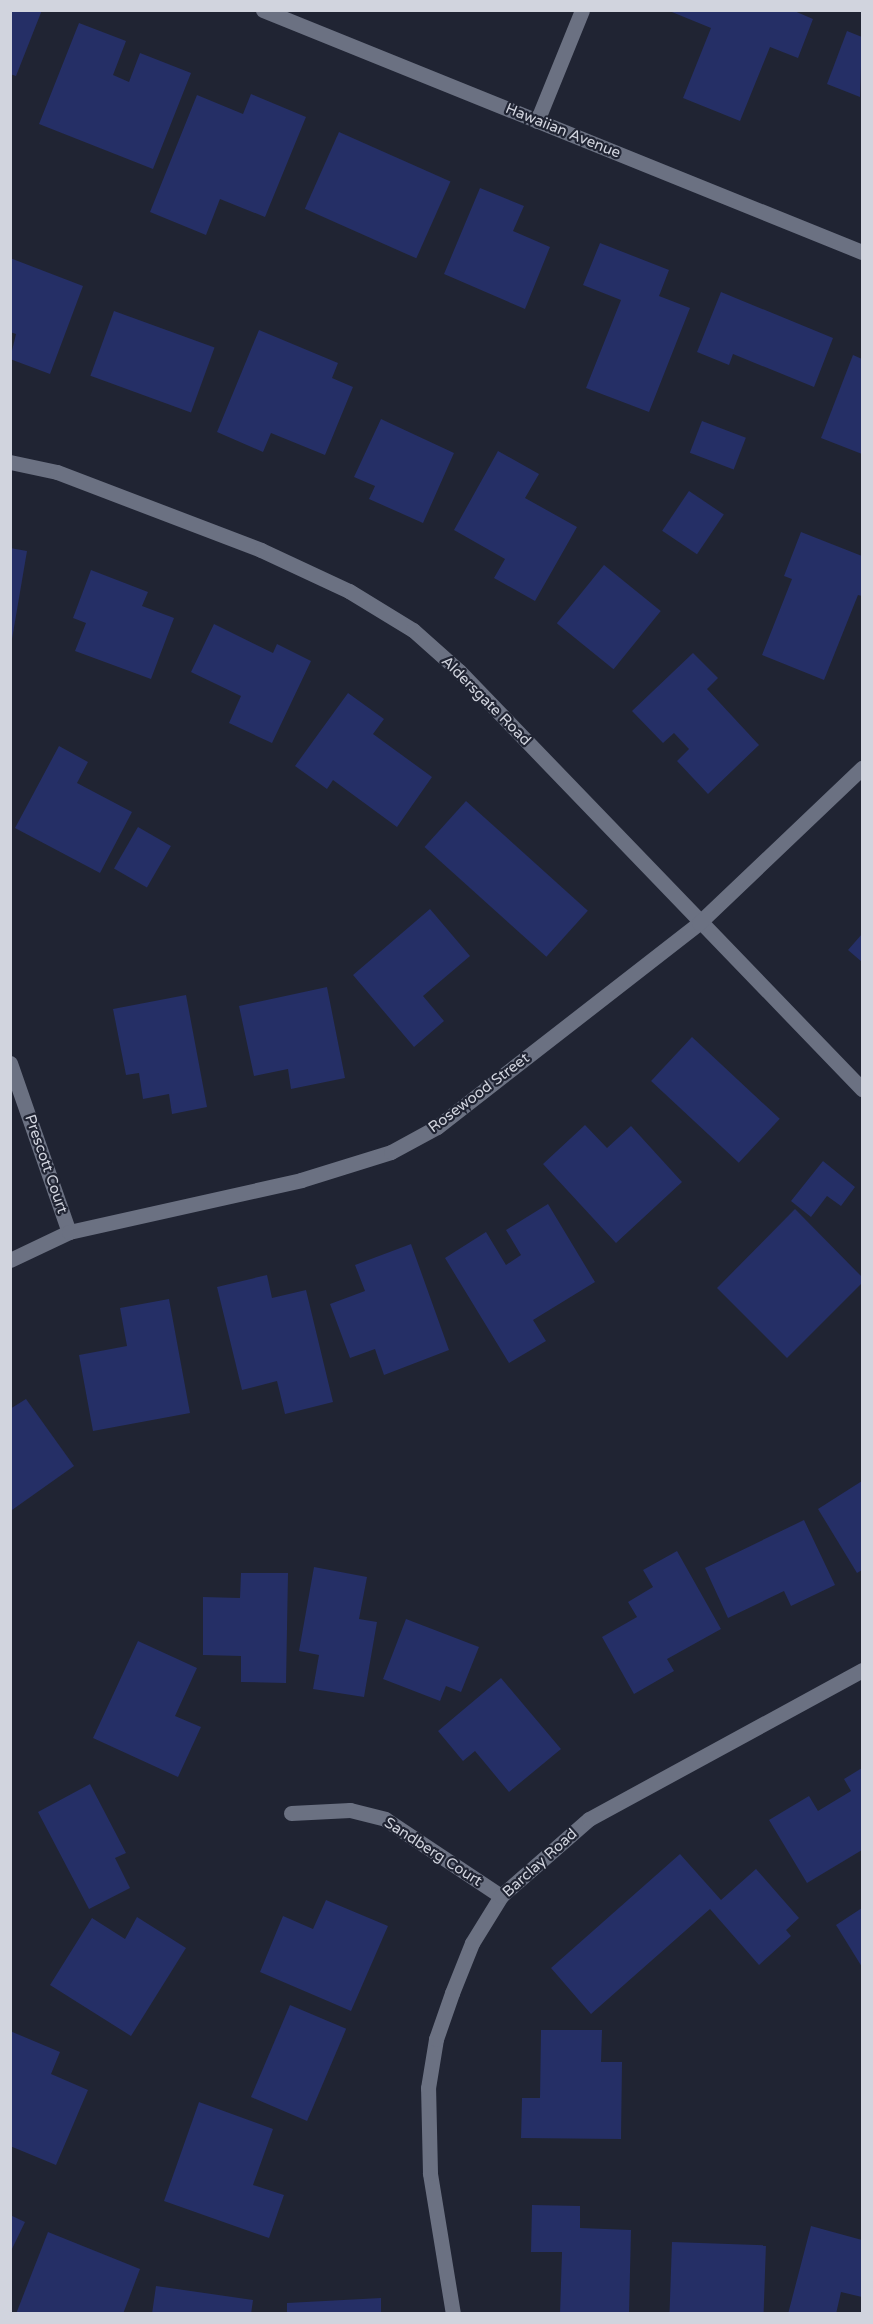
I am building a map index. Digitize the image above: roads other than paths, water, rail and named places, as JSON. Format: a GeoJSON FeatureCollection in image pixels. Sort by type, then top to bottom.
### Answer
{"type":"FeatureCollection","features":[{"type":"Feature","properties":{"kind":"street","name":"Hawaiian Avenue"},"geometry":{"type":"LineString","coordinates":[[263,10],[862,252]]}},
{"type":"Feature","properties":{"kind":"street"},"geometry":{"type":"LineString","coordinates":[[537,121],[582,10]]}},
{"type":"Feature","properties":{"kind":"street","name":"Aldersgate Road"},"geometry":{"type":"LineString","coordinates":[[10,462],[57,472],[261,550],[349,591],[413,630],[459,671],[699,923],[862,1089]]}},
{"type":"Feature","properties":{"kind":"street","name":"Rosewood Street"},"geometry":{"type":"LineString","coordinates":[[10,1260],[69,1232],[301,1180],[391,1152],[436,1127],[699,923],[862,768]]}},
{"type":"Feature","properties":{"kind":"street","name":"Prescott Court"},"geometry":{"type":"LineString","coordinates":[[10,1063],[69,1232]]}},
{"type":"Feature","properties":{"kind":"street","name":"Barclay Road"},"geometry":{"type":"LineString","coordinates":[[453,2313],[430,2173],[428,2088],[436,2039],[452,1993],[472,1943],[501,1896],[590,1819],[862,1670]]}},
{"type":"Feature","properties":{"kind":"street","name":"Sandberg Court"},"geometry":{"type":"LineString","coordinates":[[291,1813],[350,1810],[385,1819],[501,1896]]}}]}
